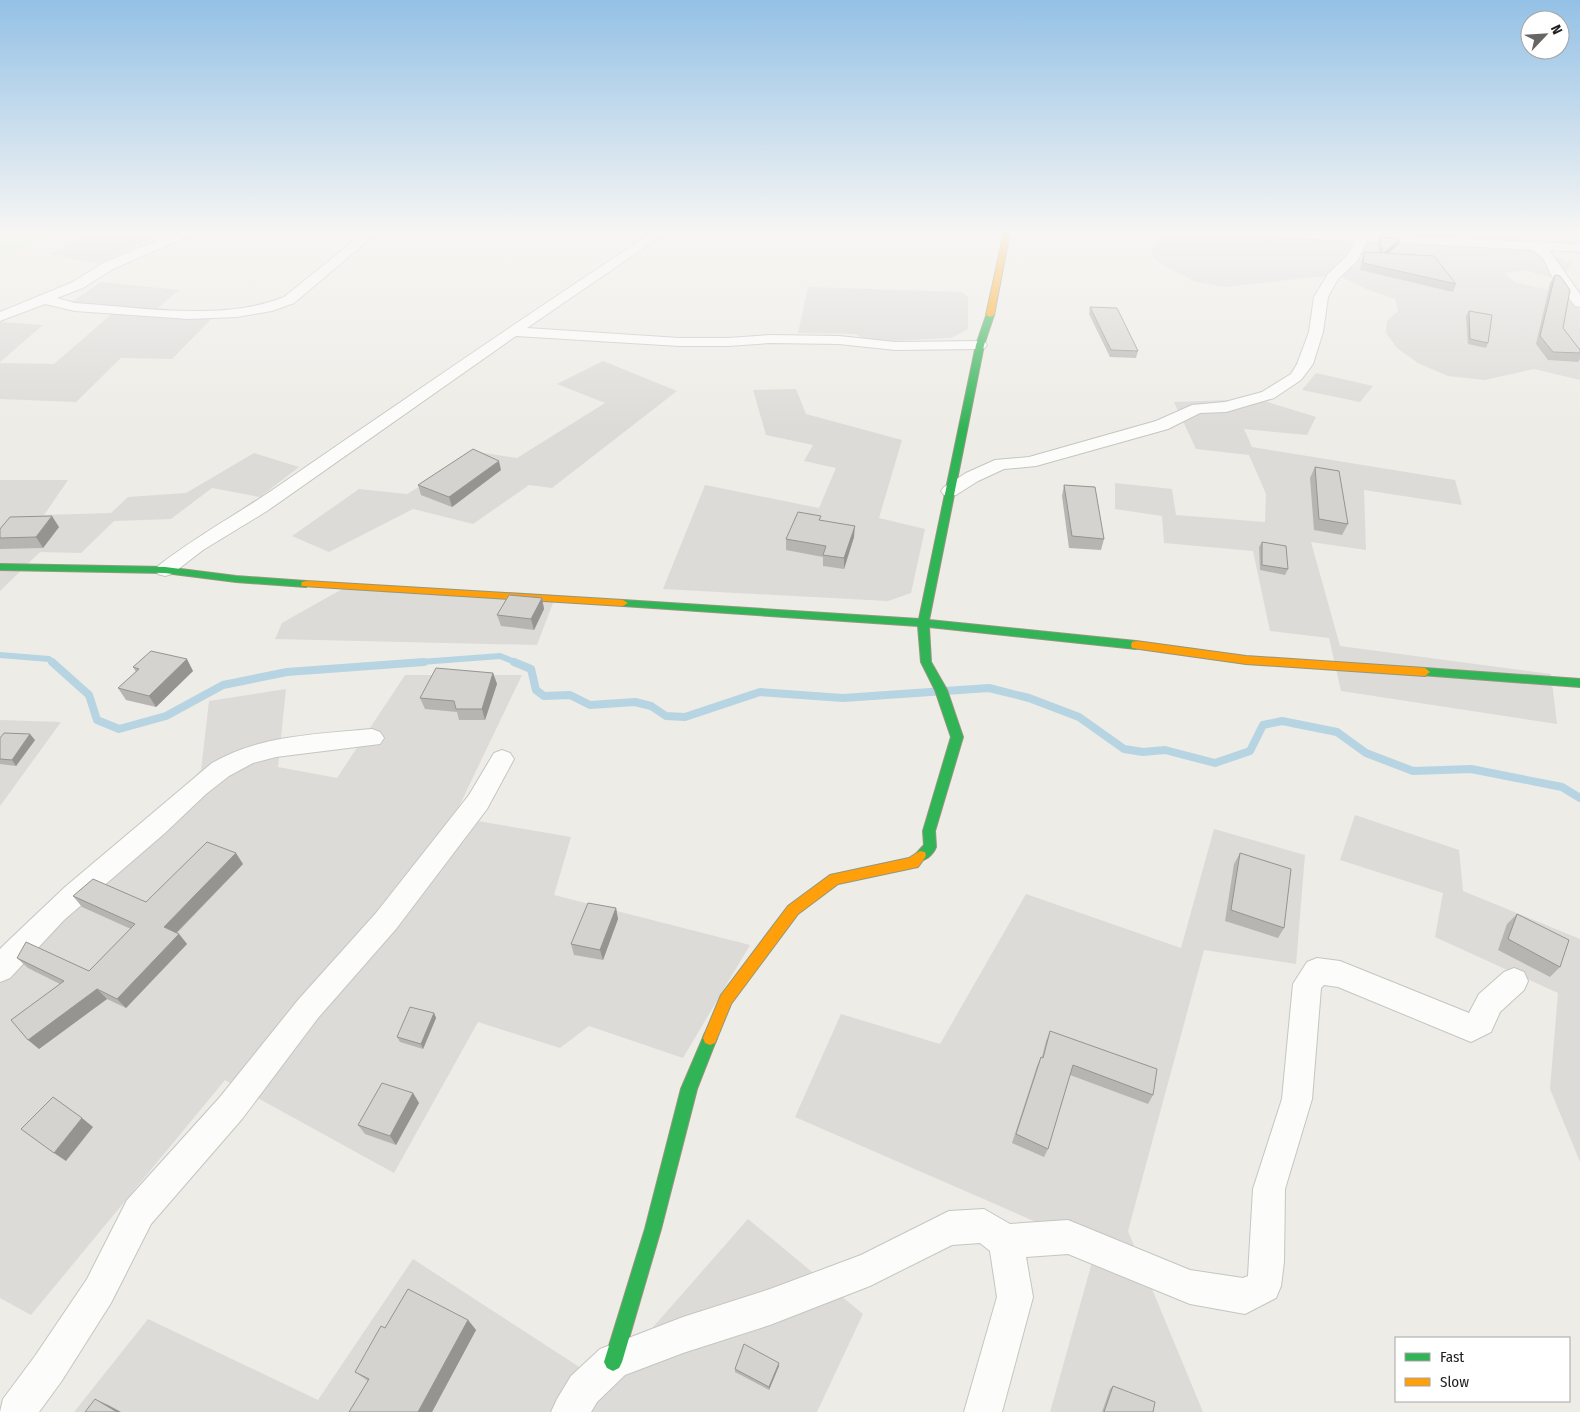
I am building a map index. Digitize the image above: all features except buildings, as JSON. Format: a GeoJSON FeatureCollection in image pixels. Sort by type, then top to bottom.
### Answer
{"type":"FeatureCollection","features":[{"type":"Feature","properties":{"kind":"street"},"geometry":{"type":"LineString","coordinates":[[0,317],[44,299],[75,307],[189,315],[237,313],[272,307],[292,298]]}},
{"type":"Feature","properties":{"kind":"street"},"geometry":{"type":"LineString","coordinates":[[165,570],[196,546],[261,507],[562,298]]}},
{"type":"Feature","properties":{"kind":"street"},"geometry":{"type":"LineString","coordinates":[[612,1362],[653,1229],[689,1089],[726,1000],[793,910],[835,879],[913,863],[930,847],[929,831],[958,737],[941,690],[926,662],[923,623],[980,345],[995,298]]}},
{"type":"Feature","properties":{"kind":"street"},"geometry":{"type":"LineString","coordinates":[[950,491],[972,477],[1001,464],[1030,462],[1162,425],[1198,408],[1226,407],[1268,395],[1296,377],[1305,364],[1316,332],[1321,298]]}},
{"type":"Feature","properties":{"kind":"street"},"geometry":{"type":"LineString","coordinates":[[513,331],[679,342],[728,342],[770,339],[839,340],[894,346],[980,345]]}},
{"type":"Feature","properties":{"kind":"street"},"geometry":{"type":"LineString","coordinates":[[0,567],[165,570],[236,579],[319,585],[518,596],[923,623],[1149,646],[1246,660],[1580,683]]}},
{"type":"Feature","properties":{"kind":"street"},"geometry":{"type":"LineString","coordinates":[[0,969],[18,947],[87,883],[212,775],[244,757],[291,746],[372,738]]}},
{"type":"Feature","properties":{"kind":"street"},"geometry":{"type":"LineString","coordinates":[[16,1412],[48,1369],[99,1291],[139,1212],[231,1108],[308,1009],[386,922],[478,802],[502,759]]}},
{"type":"Feature","properties":{"kind":"street"},"geometry":{"type":"LineString","coordinates":[[570,1412],[584,1389],[612,1362],[870,1269],[950,1228],[984,1226],[1006,1241],[1068,1237],[1190,1287],[1245,1296],[1264,1286],[1269,1189],[1297,1099],[1307,984],[1317,971],[1340,974],[1471,1028],[1481,1022],[1489,1003],[1514,981]]}},
{"type":"Feature","properties":{"kind":"street"},"geometry":{"type":"LineString","coordinates":[[983,1412],[1015,1297],[1006,1241]]}},
{"type":"Feature","properties":{"kind":"shaded area"},"geometry":{"type":"Polygon","coordinates":[[[78,298],[170,298],[152,313],[215,315],[172,359],[121,358],[76,402],[0,399],[0,363],[54,364],[114,312],[62,309],[78,298]]]}},
{"type":"Feature","properties":{"kind":"shaded area"},"geometry":{"type":"Polygon","coordinates":[[[806,298],[968,298],[968,329],[951,338],[868,342],[856,334],[798,333],[806,298]]]}},
{"type":"Feature","properties":{"kind":"shaded area"},"geometry":{"type":"Polygon","coordinates":[[[1392,298],[1565,298],[1580,310],[1580,380],[1534,369],[1485,380],[1448,376],[1418,363],[1397,348],[1386,333],[1387,321],[1398,311],[1395,299],[1392,298]]]}},
{"type":"Feature","properties":{"kind":"shaded area"},"geometry":{"type":"Polygon","coordinates":[[[0,322],[43,325],[0,362],[0,322]]]}},
{"type":"Feature","properties":{"kind":"shaded area"},"geometry":{"type":"Polygon","coordinates":[[[603,361],[677,391],[552,488],[529,485],[473,524],[413,509],[329,552],[292,536],[359,489],[407,494],[478,452],[517,458],[605,403],[557,384],[603,361]]]}},
{"type":"Feature","properties":{"kind":"shaded area"},"geometry":{"type":"Polygon","coordinates":[[[1316,373],[1373,386],[1360,402],[1302,390],[1316,373]]]}},
{"type":"Feature","properties":{"kind":"shaded area"},"geometry":{"type":"Polygon","coordinates":[[[796,389],[806,414],[902,440],[879,518],[925,529],[911,593],[888,601],[663,589],[705,485],[819,508],[836,468],[804,461],[813,445],[766,435],[753,390],[796,389]]]}},
{"type":"Feature","properties":{"kind":"shaded area"},"geometry":{"type":"Polygon","coordinates":[[[1258,399],[1316,417],[1307,435],[1244,429],[1252,447],[1455,480],[1462,505],[1364,490],[1366,550],[1311,542],[1340,646],[1551,674],[1557,724],[1341,691],[1329,638],[1270,631],[1253,551],[1164,543],[1162,516],[1115,509],[1115,483],[1172,489],[1176,515],[1265,522],[1266,494],[1249,455],[1196,449],[1174,402],[1258,399]]]}},
{"type":"Feature","properties":{"kind":"shaded area"},"geometry":{"type":"Polygon","coordinates":[[[254,453],[299,467],[260,497],[212,488],[171,519],[114,521],[81,553],[40,552],[0,591],[0,480],[68,480],[44,515],[111,513],[128,497],[186,493],[254,453]]]}},
{"type":"Feature","properties":{"kind":"shaded area"},"geometry":{"type":"Polygon","coordinates":[[[344,588],[556,595],[537,645],[275,639],[282,623],[344,588]]]}},
{"type":"Feature","properties":{"kind":"shaded area"},"geometry":{"type":"Polygon","coordinates":[[[405,675],[522,675],[454,817],[571,837],[554,895],[750,945],[683,1058],[589,1026],[560,1048],[478,1022],[394,1173],[225,1080],[31,1315],[0,1298],[0,968],[201,770],[209,701],[286,689],[278,767],[337,778],[405,675]]]}},
{"type":"Feature","properties":{"kind":"shaded area"},"geometry":{"type":"Polygon","coordinates":[[[0,720],[61,722],[0,806],[0,720]]]}},
{"type":"Feature","properties":{"kind":"shaded area"},"geometry":{"type":"Polygon","coordinates":[[[1355,815],[1459,850],[1463,891],[1580,939],[1580,1162],[1550,1089],[1558,993],[1435,937],[1443,893],[1340,860],[1355,815]]]}},
{"type":"Feature","properties":{"kind":"shaded area"},"geometry":{"type":"Polygon","coordinates":[[[1214,829],[1305,855],[1296,964],[1204,950],[1128,1231],[1203,1412],[1050,1412],[1096,1248],[795,1117],[841,1014],[940,1044],[1026,894],[1181,948],[1214,829]]]}},
{"type":"Feature","properties":{"kind":"shaded area"},"geometry":{"type":"Polygon","coordinates":[[[748,1219],[863,1314],[817,1412],[74,1412],[148,1319],[318,1400],[413,1259],[604,1383],[748,1219]]]}},
{"type":"Feature","properties":{"kind":"waterway"},"geometry":{"type":"LineString","coordinates":[[0,655],[49,659],[52,662]]}},
{"type":"Feature","properties":{"kind":"waterway"},"geometry":{"type":"LineString","coordinates":[[408,663],[500,656],[517,663]]}},
{"type":"Feature","properties":{"kind":"waterway"},"geometry":{"type":"LineString","coordinates":[[52,662],[89,695],[97,720],[119,729],[166,716],[223,685],[287,672],[424,662]]}},
{"type":"Feature","properties":{"kind":"waterway"},"geometry":{"type":"LineString","coordinates":[[514,662],[531,669],[536,690],[544,696],[570,695],[590,705],[635,702],[651,706],[666,716],[685,717],[760,692],[843,698],[989,688],[1029,698],[1079,717],[1124,749],[1143,752],[1165,750],[1215,763],[1250,751],[1263,725],[1282,721],[1337,732],[1366,753],[1413,771],[1471,769],[1562,787],[1580,798]]}},
{"type":"Feature","properties":{"kind":"traffic: fast"},"geometry":{"type":"LineString","coordinates":[[920,856],[930,847],[929,831],[957,737],[941,690],[926,662],[923,623],[980,345],[990,315]]}},
{"type":"Feature","properties":{"kind":"traffic: fast"},"geometry":{"type":"LineString","coordinates":[[0,567],[165,570],[236,579],[306,584]]}},
{"type":"Feature","properties":{"kind":"traffic: fast"},"geometry":{"type":"LineString","coordinates":[[623,603],[923,623],[1136,645]]}},
{"type":"Feature","properties":{"kind":"traffic: fast"},"geometry":{"type":"LineString","coordinates":[[1425,672],[1580,683]]}},
{"type":"Feature","properties":{"kind":"traffic: fast"},"geometry":{"type":"LineString","coordinates":[[613,1362],[653,1229],[689,1089],[710,1038]]}},
{"type":"Feature","properties":{"kind":"traffic: slow"},"geometry":{"type":"LineString","coordinates":[[990,315],[994,298]]}},
{"type":"Feature","properties":{"kind":"traffic: slow"},"geometry":{"type":"LineString","coordinates":[[306,584],[623,603]]}},
{"type":"Feature","properties":{"kind":"traffic: slow"},"geometry":{"type":"LineString","coordinates":[[1136,645],[1246,660],[1425,672]]}},
{"type":"Feature","properties":{"kind":"traffic: slow"},"geometry":{"type":"LineString","coordinates":[[710,1038],[726,1000],[793,910],[835,879],[913,863],[920,856]]}}]}
